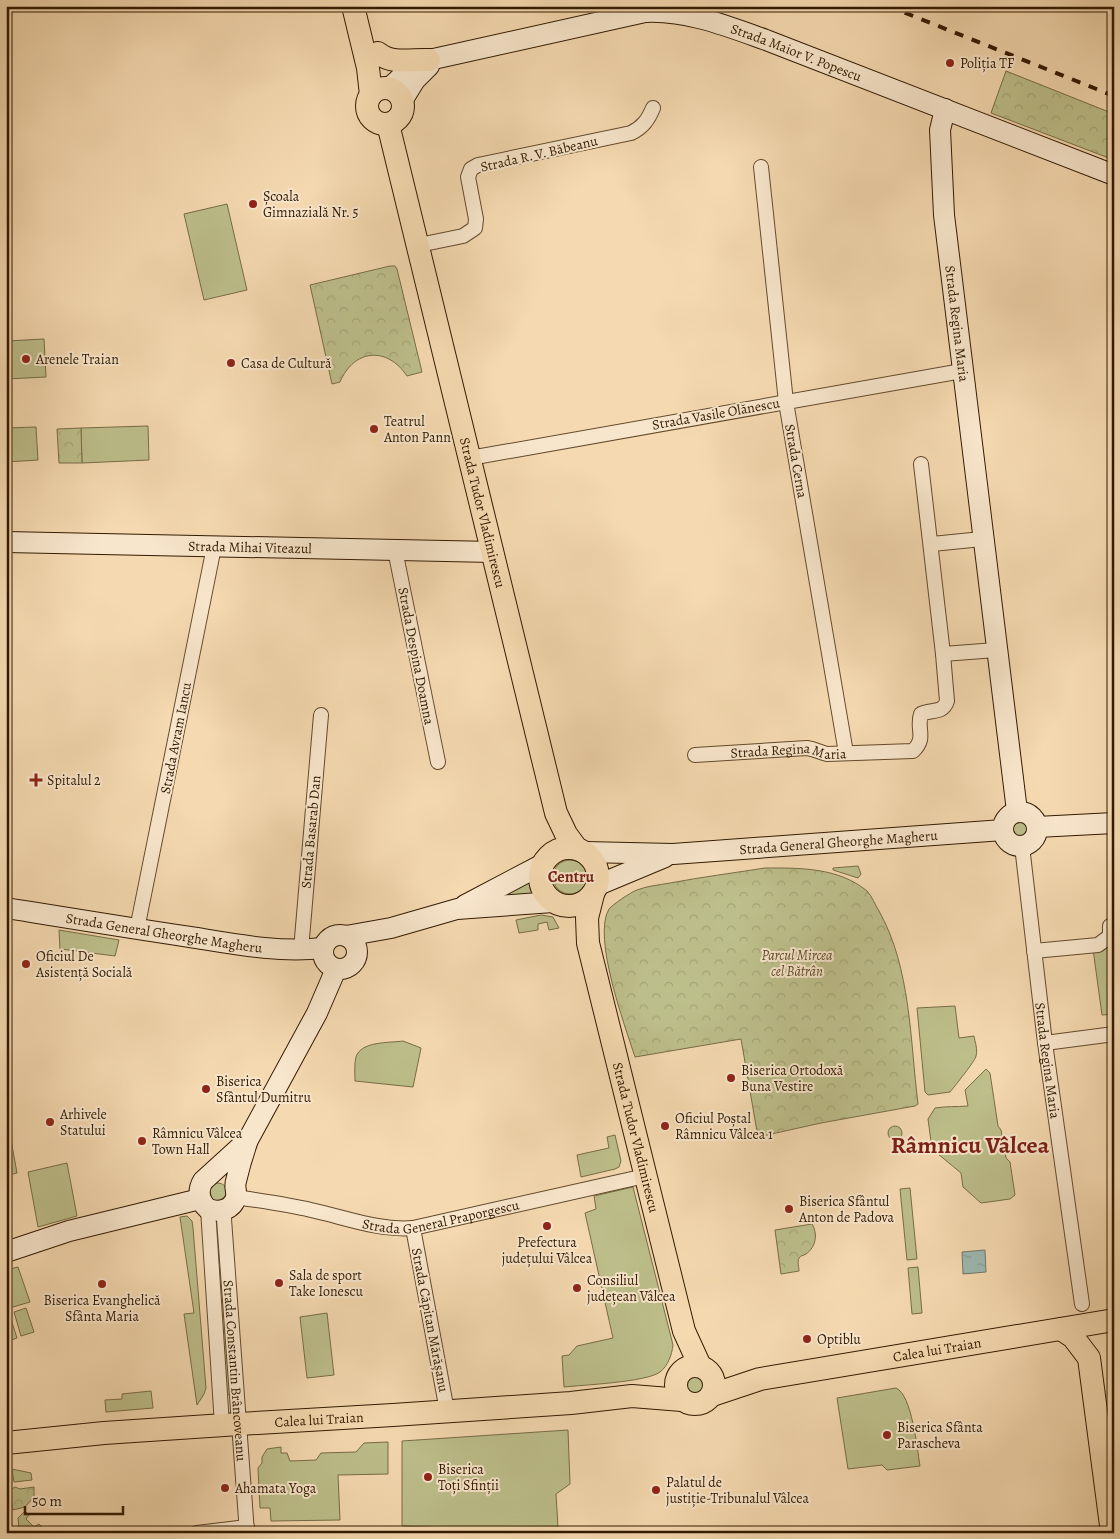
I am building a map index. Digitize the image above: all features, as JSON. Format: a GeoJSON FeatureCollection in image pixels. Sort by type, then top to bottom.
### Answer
{"type":"FeatureCollection","features":[{"type":"Feature","properties":{"kind":"main road"},"geometry":{"type":"LineString","coordinates":[[353,6],[368,68],[387,93],[402,113],[388,124],[380,124],[369,116],[367,107],[387,93],[415,80],[434,59]]}},
{"type":"Feature","properties":{"kind":"main road"},"geometry":{"type":"LineString","coordinates":[[365,6],[387,93]]}},
{"type":"Feature","properties":{"kind":"main road","name":"Strada Maior V. Popescu"},"geometry":{"type":"LineString","coordinates":[[434,59],[645,12],[663,11],[678,13],[766,40],[1114,175]]}},
{"type":"Feature","properties":{"kind":"main road"},"geometry":{"type":"LineString","coordinates":[[378,53],[384,58],[394,61],[434,59]]}},
{"type":"Feature","properties":{"kind":"main road","name":"Strada Regina Maria"},"geometry":{"type":"LineString","coordinates":[[946,109],[940,130],[944,215],[982,539],[1017,812]]}},
{"type":"Feature","properties":{"kind":"main road","name":"Strada Tudor Vladimirescu"},"geometry":{"type":"LineString","coordinates":[[388,124],[556,812],[566,834],[581,851]]}},
{"type":"Feature","properties":{"kind":"main road","name":"Strada Mihai Viteazul"},"geometry":{"type":"LineString","coordinates":[[6,542],[493,552]]}},
{"type":"Feature","properties":{"kind":"main road"},"geometry":{"type":"LineString","coordinates":[[1022,811],[1035,819],[1038,828],[1035,838],[1022,846],[1012,844],[1007,840],[1003,830],[1005,820],[1012,813],[1022,811]]}},
{"type":"Feature","properties":{"kind":"main road","name":"Strada Tudor Vladimirescu"},"geometry":{"type":"LineString","coordinates":[[548,859],[556,812]]}},
{"type":"Feature","properties":{"kind":"main road"},"geometry":{"type":"LineString","coordinates":[[1038,828],[1114,823]]}},
{"type":"Feature","properties":{"kind":"main road","name":"Strada General Gheorghe Magheru"},"geometry":{"type":"LineString","coordinates":[[581,851],[673,854],[1003,830]]}},
{"type":"Feature","properties":{"kind":"main road"},"geometry":{"type":"LineString","coordinates":[[351,943],[391,928],[457,909],[548,859],[560,850],[568,848],[581,851],[592,859],[597,867],[599,876],[595,890],[581,904],[457,909]]}},
{"type":"Feature","properties":{"kind":"main road","name":"Strada General Gheorghe Magheru"},"geometry":{"type":"LineString","coordinates":[[595,890],[673,854]]}},
{"type":"Feature","properties":{"kind":"main road"},"geometry":{"type":"LineString","coordinates":[[548,859],[540,872],[542,888],[547,896],[559,904]]}},
{"type":"Feature","properties":{"kind":"main road","name":"Strada Tudor Vladimirescu"},"geometry":{"type":"LineString","coordinates":[[595,890],[587,918],[588,943],[684,1331],[692,1371]]}},
{"type":"Feature","properties":{"kind":"main road","name":"Strada Tudor Vladimirescu"},"geometry":{"type":"LineString","coordinates":[[559,904],[588,943]]}},
{"type":"Feature","properties":{"kind":"main road","name":"Strada General Gheorghe Magheru"},"geometry":{"type":"LineString","coordinates":[[6,908],[137,930],[267,948],[301,950],[323,948]]}},
{"type":"Feature","properties":{"kind":"main road"},"geometry":{"type":"LineString","coordinates":[[338,935],[351,943],[355,960],[349,967],[336,969],[325,962],[323,948],[330,938],[338,935]]}},
{"type":"Feature","properties":{"kind":"main road"},"geometry":{"type":"LineString","coordinates":[[221,1200],[248,1140],[317,1013],[336,969]]}},
{"type":"Feature","properties":{"kind":"main road"},"geometry":{"type":"LineString","coordinates":[[221,1200],[200,1187],[208,1177],[248,1140]]}},
{"type":"Feature","properties":{"kind":"main road"},"geometry":{"type":"LineString","coordinates":[[208,1177],[220,1174],[226,1176],[221,1200]]}},
{"type":"Feature","properties":{"kind":"main road","name":"Strada General Praporgescu"},"geometry":{"type":"LineString","coordinates":[[6,1252],[69,1231],[221,1200]]}},
{"type":"Feature","properties":{"kind":"main road","name":"Calea lui Traian"},"geometry":{"type":"LineString","coordinates":[[712,1395],[760,1379],[1061,1329],[1084,1314],[1112,1320]]}},
{"type":"Feature","properties":{"kind":"main road"},"geometry":{"type":"LineString","coordinates":[[1112,1320],[1096,1340],[1090,1358],[1112,1533]]}},
{"type":"Feature","properties":{"kind":"main road"},"geometry":{"type":"LineString","coordinates":[[1061,1329],[1073,1337],[1090,1358]]}},
{"type":"Feature","properties":{"kind":"main road"},"geometry":{"type":"LineString","coordinates":[[692,1371],[715,1383],[712,1395],[709,1400],[698,1405],[687,1403],[682,1400],[676,1388],[692,1371]]}},
{"type":"Feature","properties":{"kind":"main road","name":"Calea lui Traian"},"geometry":{"type":"LineString","coordinates":[[632,1396],[692,1371],[760,1379]]}},
{"type":"Feature","properties":{"kind":"main road","name":"Calea lui Traian"},"geometry":{"type":"LineString","coordinates":[[6,1442],[231,1424],[571,1403],[632,1396],[682,1400]]}},
{"type":"Feature","properties":{"kind":"street","name":"Strada R. V. Băbeanu"},"geometry":{"type":"LineString","coordinates":[[419,245],[462,236],[475,228],[476,219],[468,176],[471,170],[478,165],[631,133],[641,128],[648,120],[653,108]]}},
{"type":"Feature","properties":{"kind":"street","name":"Strada Cerna"},"geometry":{"type":"LineString","coordinates":[[761,167],[786,402],[846,753]]}},
{"type":"Feature","properties":{"kind":"street","name":"Strada Vasile Olănescu"},"geometry":{"type":"LineString","coordinates":[[470,458],[962,371]]}},
{"type":"Feature","properties":{"kind":"street","name":"Strada Regina Maria"},"geometry":{"type":"LineString","coordinates":[[695,755],[808,748],[815,748],[826,754],[914,751],[919,746],[921,740],[919,719],[921,714],[941,710],[945,707],[946,701],[932,544],[922,464]]}},
{"type":"Feature","properties":{"kind":"street"},"geometry":{"type":"LineString","coordinates":[[932,544],[982,539]]}},
{"type":"Feature","properties":{"kind":"street","name":"Strada Avram Iancu"},"geometry":{"type":"LineString","coordinates":[[137,930],[214,547]]}},
{"type":"Feature","properties":{"kind":"street","name":"Strada Despina Doamna"},"geometry":{"type":"LineString","coordinates":[[395,550],[438,762]]}},
{"type":"Feature","properties":{"kind":"street"},"geometry":{"type":"LineString","coordinates":[[943,654],[996,650]]}},
{"type":"Feature","properties":{"kind":"street","name":"Strada Basarab Dan"},"geometry":{"type":"LineString","coordinates":[[301,950],[321,715]]}},
{"type":"Feature","properties":{"kind":"street","name":"Strada Regina Maria"},"geometry":{"type":"LineString","coordinates":[[1022,846],[1045,1043],[1084,1314]]}},
{"type":"Feature","properties":{"kind":"street"},"geometry":{"type":"LineString","coordinates":[[1034,951],[1098,945],[1110,936],[1110,926]]}},
{"type":"Feature","properties":{"kind":"street"},"geometry":{"type":"LineString","coordinates":[[1045,1043],[1114,1034]]}},
{"type":"Feature","properties":{"kind":"street","name":"Strada General Praporgescu"},"geometry":{"type":"LineString","coordinates":[[221,1200],[309,1209],[385,1227],[413,1228],[645,1176]]}},
{"type":"Feature","properties":{"kind":"street","name":"Strada Constantin Brâncoveanu"},"geometry":{"type":"LineString","coordinates":[[221,1200],[224,1219],[231,1424],[247,1530]]}},
{"type":"Feature","properties":{"kind":"street","name":"Strada Căpitan Mărășanu"},"geometry":{"type":"LineString","coordinates":[[413,1228],[447,1411]]}},
{"type":"Feature","properties":{"kind":"street"},"geometry":{"type":"LineString","coordinates":[[197,1533],[247,1530]]}},
{"type":"Feature","properties":{"kind":"green space"},"geometry":{"type":"Polygon","coordinates":[[[1006,71],[1114,114],[1114,160],[991,113],[1006,71]]]}},
{"type":"Feature","properties":{"kind":"green space"},"geometry":{"type":"Polygon","coordinates":[[[227,204],[247,290],[204,300],[184,214],[227,204]]]}},
{"type":"Feature","properties":{"kind":"green space"},"geometry":{"type":"Polygon","coordinates":[[[395,266],[397,269],[422,372],[407,376],[399,366],[390,360],[381,356],[371,355],[354,363],[346,371],[340,382],[332,384],[310,285],[395,266]]]}},
{"type":"Feature","properties":{"kind":"green space","name":"Arenele Traian"},"geometry":{"type":"Polygon","coordinates":[[[44,339],[46,377],[6,379],[6,341],[44,339]]]}},
{"type":"Feature","properties":{"kind":"green space"},"geometry":{"type":"Polygon","coordinates":[[[148,426],[149,460],[82,463],[81,428],[148,426]]]}},
{"type":"Feature","properties":{"kind":"green space"},"geometry":{"type":"Polygon","coordinates":[[[36,427],[38,460],[6,462],[6,428],[36,427]]]}},
{"type":"Feature","properties":{"kind":"green space"},"geometry":{"type":"Polygon","coordinates":[[[81,428],[82,463],[59,463],[57,429],[81,428]]]}},
{"type":"Feature","properties":{"kind":"green space"},"geometry":{"type":"Polygon","coordinates":[[[1020,820],[1028,828],[1020,836],[1012,828],[1020,820]]]}},
{"type":"Feature","properties":{"kind":"green space"},"geometry":{"type":"Polygon","coordinates":[[[570,860],[577,861],[582,865],[586,870],[586,884],[582,889],[577,893],[570,894],[563,893],[558,889],[554,884],[553,877],[554,870],[558,865],[563,861],[570,860]]]}},
{"type":"Feature","properties":{"kind":"green space"},"geometry":{"type":"Polygon","coordinates":[[[858,866],[861,874],[858,878],[833,870],[833,868],[858,866]]]}},
{"type":"Feature","properties":{"kind":"green space","name":"Parcul Mircea cel Bătrân"},"geometry":{"type":"Polygon","coordinates":[[[765,868],[805,869],[831,873],[856,883],[870,895],[890,933],[903,980],[911,1030],[918,1104],[915,1106],[821,1123],[758,1137],[741,1039],[635,1057],[618,1004],[607,960],[604,940],[605,922],[609,909],[637,890],[765,868]]]}},
{"type":"Feature","properties":{"kind":"green space"},"geometry":{"type":"Polygon","coordinates":[[[530,881],[530,889],[534,895],[486,902],[530,881]]]}},
{"type":"Feature","properties":{"kind":"green space"},"geometry":{"type":"Polygon","coordinates":[[[541,915],[553,917],[559,928],[549,930],[547,922],[538,924],[538,930],[519,933],[516,920],[541,915]]]}},
{"type":"Feature","properties":{"kind":"green space"},"geometry":{"type":"Polygon","coordinates":[[[59,930],[119,940],[115,956],[60,949],[59,930]]]}},
{"type":"Feature","properties":{"kind":"green space"},"geometry":{"type":"Polygon","coordinates":[[[1114,939],[1114,1014],[1102,1015],[1093,949],[1108,946],[1114,939]]]}},
{"type":"Feature","properties":{"kind":"green space"},"geometry":{"type":"Polygon","coordinates":[[[955,1006],[959,1038],[974,1036],[977,1049],[976,1056],[950,1092],[928,1095],[925,1092],[917,1008],[955,1006]]]}},
{"type":"Feature","properties":{"kind":"green space"},"geometry":{"type":"Polygon","coordinates":[[[403,1041],[421,1048],[413,1087],[355,1081],[355,1060],[363,1048],[369,1045],[403,1041]]]}},
{"type":"Feature","properties":{"kind":"green space"},"geometry":{"type":"Polygon","coordinates":[[[986,1069],[990,1073],[998,1126],[1001,1130],[1006,1158],[1010,1162],[1015,1195],[1010,1199],[981,1203],[963,1187],[961,1173],[932,1149],[928,1119],[935,1108],[968,1106],[965,1090],[986,1069]]]}},
{"type":"Feature","properties":{"kind":"green space"},"geometry":{"type":"Polygon","coordinates":[[[6,1112],[17,1173],[6,1176],[6,1112]]]}},
{"type":"Feature","properties":{"kind":"green space"},"geometry":{"type":"Polygon","coordinates":[[[892,1126],[898,1126],[902,1133],[898,1140],[892,1140],[888,1136],[888,1130],[892,1126]]]}},
{"type":"Feature","properties":{"kind":"green space"},"geometry":{"type":"Polygon","coordinates":[[[615,1135],[621,1161],[619,1167],[581,1177],[577,1155],[609,1148],[607,1137],[615,1135]]]}},
{"type":"Feature","properties":{"kind":"green space"},"geometry":{"type":"Polygon","coordinates":[[[67,1163],[77,1216],[38,1227],[28,1172],[67,1163]]]}},
{"type":"Feature","properties":{"kind":"green space"},"geometry":{"type":"Polygon","coordinates":[[[214,1183],[222,1183],[227,1188],[225,1199],[214,1201],[209,1196],[209,1188],[214,1183]]]}},
{"type":"Feature","properties":{"kind":"green space"},"geometry":{"type":"Polygon","coordinates":[[[633,1187],[673,1345],[671,1356],[663,1369],[653,1375],[629,1381],[564,1387],[562,1356],[569,1355],[577,1346],[613,1338],[585,1213],[596,1209],[594,1196],[633,1187]]]}},
{"type":"Feature","properties":{"kind":"green space"},"geometry":{"type":"Polygon","coordinates":[[[910,1188],[917,1259],[907,1260],[900,1189],[910,1188]]]}},
{"type":"Feature","properties":{"kind":"green space"},"geometry":{"type":"Polygon","coordinates":[[[187,1216],[192,1221],[193,1228],[206,1388],[197,1405],[184,1314],[194,1313],[180,1217],[187,1216]]]}},
{"type":"Feature","properties":{"kind":"green space"},"geometry":{"type":"Polygon","coordinates":[[[812,1224],[815,1232],[814,1244],[806,1254],[799,1258],[799,1271],[781,1274],[775,1230],[812,1224]]]}},
{"type":"Feature","properties":{"kind":"green space"},"geometry":{"type":"Polygon","coordinates":[[[221,1243],[231,1394],[226,1395],[215,1244],[221,1243]]]}},
{"type":"Feature","properties":{"kind":"green space"},"geometry":{"type":"Polygon","coordinates":[[[18,1267],[30,1302],[6,1309],[6,1270],[18,1267]]]}},
{"type":"Feature","properties":{"kind":"green space"},"geometry":{"type":"Polygon","coordinates":[[[918,1267],[922,1313],[912,1314],[908,1268],[918,1267]]]}},
{"type":"Feature","properties":{"kind":"green space"},"geometry":{"type":"Polygon","coordinates":[[[26,1308],[34,1332],[21,1336],[14,1312],[26,1308]]]}},
{"type":"Feature","properties":{"kind":"green space"},"geometry":{"type":"Polygon","coordinates":[[[6,1313],[9,1313],[17,1338],[6,1342],[6,1313]]]}},
{"type":"Feature","properties":{"kind":"green space"},"geometry":{"type":"Polygon","coordinates":[[[327,1313],[334,1375],[307,1378],[300,1317],[327,1313]]]}},
{"type":"Feature","properties":{"kind":"green space"},"geometry":{"type":"Polygon","coordinates":[[[695,1372],[704,1376],[708,1385],[704,1394],[695,1398],[686,1394],[682,1385],[686,1376],[695,1372]]]}},
{"type":"Feature","properties":{"kind":"green space"},"geometry":{"type":"Polygon","coordinates":[[[896,1388],[902,1393],[910,1411],[920,1466],[887,1470],[882,1465],[848,1469],[837,1398],[896,1388]]]}},
{"type":"Feature","properties":{"kind":"green space"},"geometry":{"type":"Polygon","coordinates":[[[151,1391],[153,1408],[106,1412],[105,1400],[122,1399],[122,1394],[151,1391]]]}},
{"type":"Feature","properties":{"kind":"green space"},"geometry":{"type":"Polygon","coordinates":[[[568,1430],[570,1484],[556,1494],[558,1527],[445,1528],[402,1526],[402,1441],[568,1430]]]}},
{"type":"Feature","properties":{"kind":"green space"},"geometry":{"type":"Polygon","coordinates":[[[388,1442],[388,1474],[338,1475],[340,1520],[271,1521],[270,1508],[260,1508],[258,1468],[267,1449],[281,1447],[281,1453],[287,1453],[290,1461],[316,1460],[321,1453],[356,1452],[364,1443],[388,1442]]]}},
{"type":"Feature","properties":{"kind":"green space"},"geometry":{"type":"Polygon","coordinates":[[[12,1469],[31,1473],[32,1480],[14,1482],[12,1469]]]}},
{"type":"Feature","properties":{"kind":"green space"},"geometry":{"type":"Polygon","coordinates":[[[15,1487],[20,1489],[34,1487],[34,1497],[25,1507],[13,1510],[12,1503],[8,1500],[7,1492],[15,1487]]]}},
{"type":"Feature","properties":{"kind":"green space"},"geometry":{"type":"Polygon","coordinates":[[[25,1511],[29,1515],[26,1519],[34,1527],[39,1524],[43,1528],[38,1533],[24,1533],[19,1528],[18,1518],[25,1511]]]}},
{"type":"Feature","properties":{"kind":"water"},"geometry":{"type":"Polygon","coordinates":[[[985,1250],[986,1272],[963,1274],[962,1252],[985,1250]]]}},
{"type":"Feature","properties":{"kind":"railway"},"geometry":{"type":"LineString","coordinates":[[888,6],[1114,96]]}},
{"type":"Feature","properties":{"kind":"place","name":"Poliția TF"},"geometry":{"type":"Point","coordinates":[950,63]}},
{"type":"Feature","properties":{"kind":"place","name":"Școala Gimnazială Nr. 5"},"geometry":{"type":"Point","coordinates":[253,204]}},
{"type":"Feature","properties":{"kind":"place","name":"Arenele Traian"},"geometry":{"type":"Point","coordinates":[26,359]}},
{"type":"Feature","properties":{"kind":"place","name":"Casa de Cultură"},"geometry":{"type":"Point","coordinates":[231,363]}},
{"type":"Feature","properties":{"kind":"place","name":"Teatrul Anton Pann"},"geometry":{"type":"Point","coordinates":[374,429]}},
{"type":"Feature","properties":{"kind":"place","name":"Spitalul 2"},"geometry":{"type":"Point","coordinates":[36,780]}},
{"type":"Feature","properties":{"kind":"place","name":"Oficiul De Asistență Socială"},"geometry":{"type":"Point","coordinates":[26,964]}},
{"type":"Feature","properties":{"kind":"place","name":"Biserica Ortodoxă Buna Vestire"},"geometry":{"type":"Point","coordinates":[731,1078]}},
{"type":"Feature","properties":{"kind":"place","name":"Biserica Sfântul Dumitru"},"geometry":{"type":"Point","coordinates":[206,1089]}},
{"type":"Feature","properties":{"kind":"place","name":"Arhivele Statului"},"geometry":{"type":"Point","coordinates":[50,1122]}},
{"type":"Feature","properties":{"kind":"place","name":"Oficiul Poștal Râmnicu Vâlcea 1"},"geometry":{"type":"Point","coordinates":[665,1126]}},
{"type":"Feature","properties":{"kind":"place","name":"Râmnicu Vâlcea Town Hall"},"geometry":{"type":"Point","coordinates":[142,1141]}},
{"type":"Feature","properties":{"kind":"place","name":"Biserica Sfântul Anton de Padova"},"geometry":{"type":"Point","coordinates":[789,1209]}},
{"type":"Feature","properties":{"kind":"place","name":"Prefectura județului Vâlcea"},"geometry":{"type":"Point","coordinates":[547,1226]}},
{"type":"Feature","properties":{"kind":"place","name":"Sala de sport Take Ionescu"},"geometry":{"type":"Point","coordinates":[279,1283]}},
{"type":"Feature","properties":{"kind":"place","name":"Biserica Evanghelică Sfânta Maria"},"geometry":{"type":"Point","coordinates":[102,1284]}},
{"type":"Feature","properties":{"kind":"place","name":"Consiliul județean Vâlcea"},"geometry":{"type":"Point","coordinates":[577,1288]}},
{"type":"Feature","properties":{"kind":"place","name":"Optiblu"},"geometry":{"type":"Point","coordinates":[807,1339]}},
{"type":"Feature","properties":{"kind":"place","name":"Biserica Sfânta Parascheva"},"geometry":{"type":"Point","coordinates":[887,1435]}},
{"type":"Feature","properties":{"kind":"place","name":"Biserica Toți Sfinții"},"geometry":{"type":"Point","coordinates":[428,1477]}},
{"type":"Feature","properties":{"kind":"place","name":"Ahamata Yoga"},"geometry":{"type":"Point","coordinates":[225,1488]}},
{"type":"Feature","properties":{"kind":"place","name":"Palatul de justiție-Tribunalul Vâlcea"},"geometry":{"type":"Point","coordinates":[656,1490]}},
{"type":"Feature","properties":{"kind":"district","name":"Centru"},"geometry":{"type":"Point","coordinates":[571,877]}},
{"type":"Feature","properties":{"kind":"district","name":"Râmnicu Vâlcea"},"geometry":{"type":"Point","coordinates":[970,1145]}}]}
